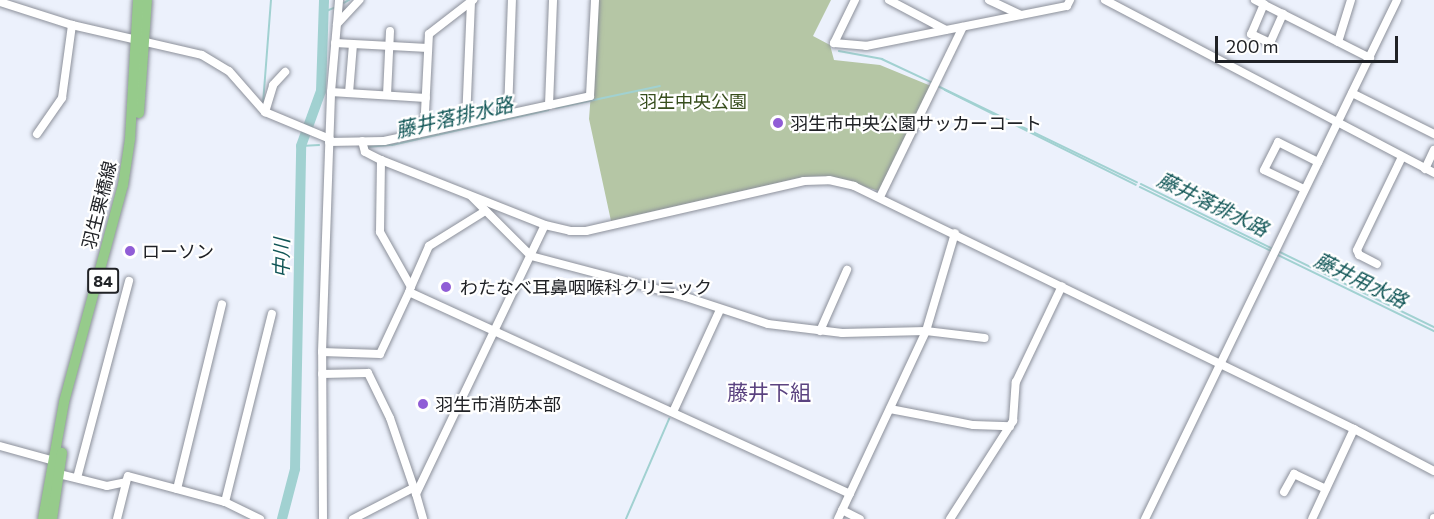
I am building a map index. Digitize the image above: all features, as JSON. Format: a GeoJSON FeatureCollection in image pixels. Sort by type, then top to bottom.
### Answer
{"type":"FeatureCollection","features":[{"type":"Feature","properties":{"kind":"main road","name":"羽生栗橋線"},"geometry":{"type":"LineString","coordinates":[[52,519],[68,413],[87,335],[129,188],[140,40],[138,0]]}},
{"type":"Feature","properties":{"kind":"main road","name":"羽生栗橋線"},"geometry":{"type":"LineString","coordinates":[[43,519],[81,335],[123,184],[147,0]]}},
{"type":"Feature","properties":{"kind":"street"},"geometry":{"type":"LineString","coordinates":[[322,518],[322,352],[331,92],[339,0]]}},
{"type":"Feature","properties":{"kind":"street"},"geometry":{"type":"LineString","coordinates":[[337,24],[359,0]]}},
{"type":"Feature","properties":{"kind":"street"},"geometry":{"type":"LineString","coordinates":[[508,113],[512,0]]}},
{"type":"Feature","properties":{"kind":"street"},"geometry":{"type":"LineString","coordinates":[[549,105],[553,0]]}},
{"type":"Feature","properties":{"kind":"street"},"geometry":{"type":"LineString","coordinates":[[0,2],[12,3],[72,25],[202,56],[229,71],[265,112],[330,140],[384,141],[466,121],[590,96],[595,0]]}},
{"type":"Feature","properties":{"kind":"street"},"geometry":{"type":"LineString","coordinates":[[855,0],[834,43],[866,46],[1067,6],[1070,0]]}},
{"type":"Feature","properties":{"kind":"street"},"geometry":{"type":"LineString","coordinates":[[889,0],[902,3],[946,30]]}},
{"type":"Feature","properties":{"kind":"street"},"geometry":{"type":"LineString","coordinates":[[989,0],[1021,15]]}},
{"type":"Feature","properties":{"kind":"street"},"geometry":{"type":"LineString","coordinates":[[1106,0],[1434,173]]}},
{"type":"Feature","properties":{"kind":"street"},"geometry":{"type":"LineString","coordinates":[[1338,42],[1351,0]]}},
{"type":"Feature","properties":{"kind":"street"},"geometry":{"type":"LineString","coordinates":[[1146,519],[1397,0]]}},
{"type":"Feature","properties":{"kind":"street"},"geometry":{"type":"LineString","coordinates":[[466,121],[472,1]]}},
{"type":"Feature","properties":{"kind":"street"},"geometry":{"type":"LineString","coordinates":[[424,132],[429,34],[472,1]]}},
{"type":"Feature","properties":{"kind":"street"},"geometry":{"type":"LineString","coordinates":[[1283,14],[1270,43],[1251,34],[1259,2],[1370,57]]}},
{"type":"Feature","properties":{"kind":"street"},"geometry":{"type":"LineString","coordinates":[[37,135],[62,98],[72,25]]}},
{"type":"Feature","properties":{"kind":"street"},"geometry":{"type":"LineString","coordinates":[[880,197],[963,27]]}},
{"type":"Feature","properties":{"kind":"street"},"geometry":{"type":"LineString","coordinates":[[387,95],[390,31]]}},
{"type":"Feature","properties":{"kind":"street"},"geometry":{"type":"LineString","coordinates":[[335,43],[428,48]]}},
{"type":"Feature","properties":{"kind":"street"},"geometry":{"type":"LineString","coordinates":[[349,93],[353,44]]}},
{"type":"Feature","properties":{"kind":"street"},"geometry":{"type":"LineString","coordinates":[[265,112],[273,85],[285,72]]}},
{"type":"Feature","properties":{"kind":"street"},"geometry":{"type":"LineString","coordinates":[[331,92],[426,98]]}},
{"type":"Feature","properties":{"kind":"street"},"geometry":{"type":"LineString","coordinates":[[1352,93],[1434,134]]}},
{"type":"Feature","properties":{"kind":"street"},"geometry":{"type":"LineString","coordinates":[[362,141],[365,152],[381,160],[545,225],[586,231],[804,181],[829,180],[880,197],[955,233],[1434,471]]}},
{"type":"Feature","properties":{"kind":"street"},"geometry":{"type":"LineString","coordinates":[[1304,189],[1264,170],[1278,142],[1318,162]]}},
{"type":"Feature","properties":{"kind":"street"},"geometry":{"type":"LineString","coordinates":[[1425,169],[1434,150]]}},
{"type":"Feature","properties":{"kind":"street"},"geometry":{"type":"LineString","coordinates":[[1377,264],[1359,255],[1357,250],[1402,157]]}},
{"type":"Feature","properties":{"kind":"street"},"geometry":{"type":"LineString","coordinates":[[381,160],[380,232],[410,289],[495,332],[850,494]]}},
{"type":"Feature","properties":{"kind":"street"},"geometry":{"type":"LineString","coordinates":[[468,194],[531,256],[686,297],[768,324],[820,331],[926,331],[985,338]]}},
{"type":"Feature","properties":{"kind":"street"},"geometry":{"type":"LineString","coordinates":[[322,352],[380,354],[429,246],[485,211]]}},
{"type":"Feature","properties":{"kind":"street"},"geometry":{"type":"LineString","coordinates":[[353,519],[414,491],[495,332],[545,225]]}},
{"type":"Feature","properties":{"kind":"street"},"geometry":{"type":"LineString","coordinates":[[860,519],[840,515],[926,331],[955,233]]}},
{"type":"Feature","properties":{"kind":"street"},"geometry":{"type":"LineString","coordinates":[[820,331],[848,270]]}},
{"type":"Feature","properties":{"kind":"street"},"geometry":{"type":"LineString","coordinates":[[77,478],[129,281]]}},
{"type":"Feature","properties":{"kind":"street"},"geometry":{"type":"LineString","coordinates":[[950,519],[1010,426],[1016,382],[1062,286]]}},
{"type":"Feature","properties":{"kind":"street"},"geometry":{"type":"LineString","coordinates":[[177,489],[222,304]]}},
{"type":"Feature","properties":{"kind":"street"},"geometry":{"type":"LineString","coordinates":[[673,412],[720,310]]}},
{"type":"Feature","properties":{"kind":"street"},"geometry":{"type":"LineString","coordinates":[[225,502],[272,314]]}},
{"type":"Feature","properties":{"kind":"street"},"geometry":{"type":"LineString","coordinates":[[322,374],[368,373],[390,418],[423,519]]}},
{"type":"Feature","properties":{"kind":"street"},"geometry":{"type":"LineString","coordinates":[[890,409],[973,425],[1010,426]]}},
{"type":"Feature","properties":{"kind":"street"},"geometry":{"type":"LineString","coordinates":[[1312,519],[1353,429]]}},
{"type":"Feature","properties":{"kind":"street"},"geometry":{"type":"LineString","coordinates":[[0,446],[54,461]]}},
{"type":"Feature","properties":{"kind":"street"},"geometry":{"type":"LineString","coordinates":[[59,474],[107,486],[126,482]]}},
{"type":"Feature","properties":{"kind":"street"},"geometry":{"type":"LineString","coordinates":[[1284,492],[1294,474],[1326,489]]}},
{"type":"Feature","properties":{"kind":"street"},"geometry":{"type":"LineString","coordinates":[[117,519],[128,476],[225,502],[258,518]]}},
{"type":"Feature","properties":{"kind":"green space","name":"羽生中央公園"},"geometry":{"type":"Polygon","coordinates":[[[598,0],[831,0],[813,36],[830,45],[834,60],[880,65],[931,86],[879,191],[830,176],[803,177],[611,221],[589,119],[598,0]]]}},
{"type":"Feature","properties":{"kind":"waterway"},"geometry":{"type":"LineString","coordinates":[[263,104],[271,0]]}},
{"type":"Feature","properties":{"kind":"waterway","name":"中川"},"geometry":{"type":"LineString","coordinates":[[282,519],[295,469],[301,146],[321,91],[324,0]]}},
{"type":"Feature","properties":{"kind":"waterway"},"geometry":{"type":"LineString","coordinates":[[344,3],[349,0]]}},
{"type":"Feature","properties":{"kind":"waterway"},"geometry":{"type":"LineString","coordinates":[[324,12],[334,8]]}},
{"type":"Feature","properties":{"kind":"waterway","name":"藤井落排水路"},"geometry":{"type":"LineString","coordinates":[[839,51],[882,59],[931,82]]}},
{"type":"Feature","properties":{"kind":"waterway","name":"藤井落排水路"},"geometry":{"type":"LineString","coordinates":[[556,108],[660,86]]}},
{"type":"Feature","properties":{"kind":"waterway","name":"藤井用水路"},"geometry":{"type":"LineString","coordinates":[[938,86],[1137,182]]}},
{"type":"Feature","properties":{"kind":"waterway","name":"藤井用水路"},"geometry":{"type":"LineString","coordinates":[[945,90],[1136,185]]}},
{"type":"Feature","properties":{"kind":"waterway","name":"藤井落排水路"},"geometry":{"type":"LineString","coordinates":[[367,147],[392,145],[548,110]]}},
{"type":"Feature","properties":{"kind":"waterway","name":"藤井落排水路"},"geometry":{"type":"LineString","coordinates":[[301,146],[319,145]]}},
{"type":"Feature","properties":{"kind":"waterway","name":"藤井落排水路"},"geometry":{"type":"LineString","coordinates":[[1141,184],[1271,248]]}},
{"type":"Feature","properties":{"kind":"waterway","name":"藤井落排水路"},"geometry":{"type":"LineString","coordinates":[[1140,187],[1271,251]]}},
{"type":"Feature","properties":{"kind":"waterway","name":"藤井落排水路"},"geometry":{"type":"LineString","coordinates":[[1278,251],[1434,327]]}},
{"type":"Feature","properties":{"kind":"waterway","name":"藤井落排水路"},"geometry":{"type":"LineString","coordinates":[[1278,255],[1434,331]]}},
{"type":"Feature","properties":{"kind":"waterway"},"geometry":{"type":"LineString","coordinates":[[626,519],[669,419]]}},
{"type":"Feature","properties":{"kind":"place","name":"羽生市中央公園サッカーコート"},"geometry":{"type":"Point","coordinates":[778,123]}},
{"type":"Feature","properties":{"kind":"place","name":"ローソン"},"geometry":{"type":"Point","coordinates":[130,251]}},
{"type":"Feature","properties":{"kind":"place","name":"わたなべ耳鼻咽喉科クリニック"},"geometry":{"type":"Point","coordinates":[446,287]}},
{"type":"Feature","properties":{"kind":"place","name":"羽生市消防本部"},"geometry":{"type":"Point","coordinates":[423,404]}},
{"type":"Feature","properties":{"kind":"district","name":"藤井下組"},"geometry":{"type":"Point","coordinates":[769,392]}}]}
